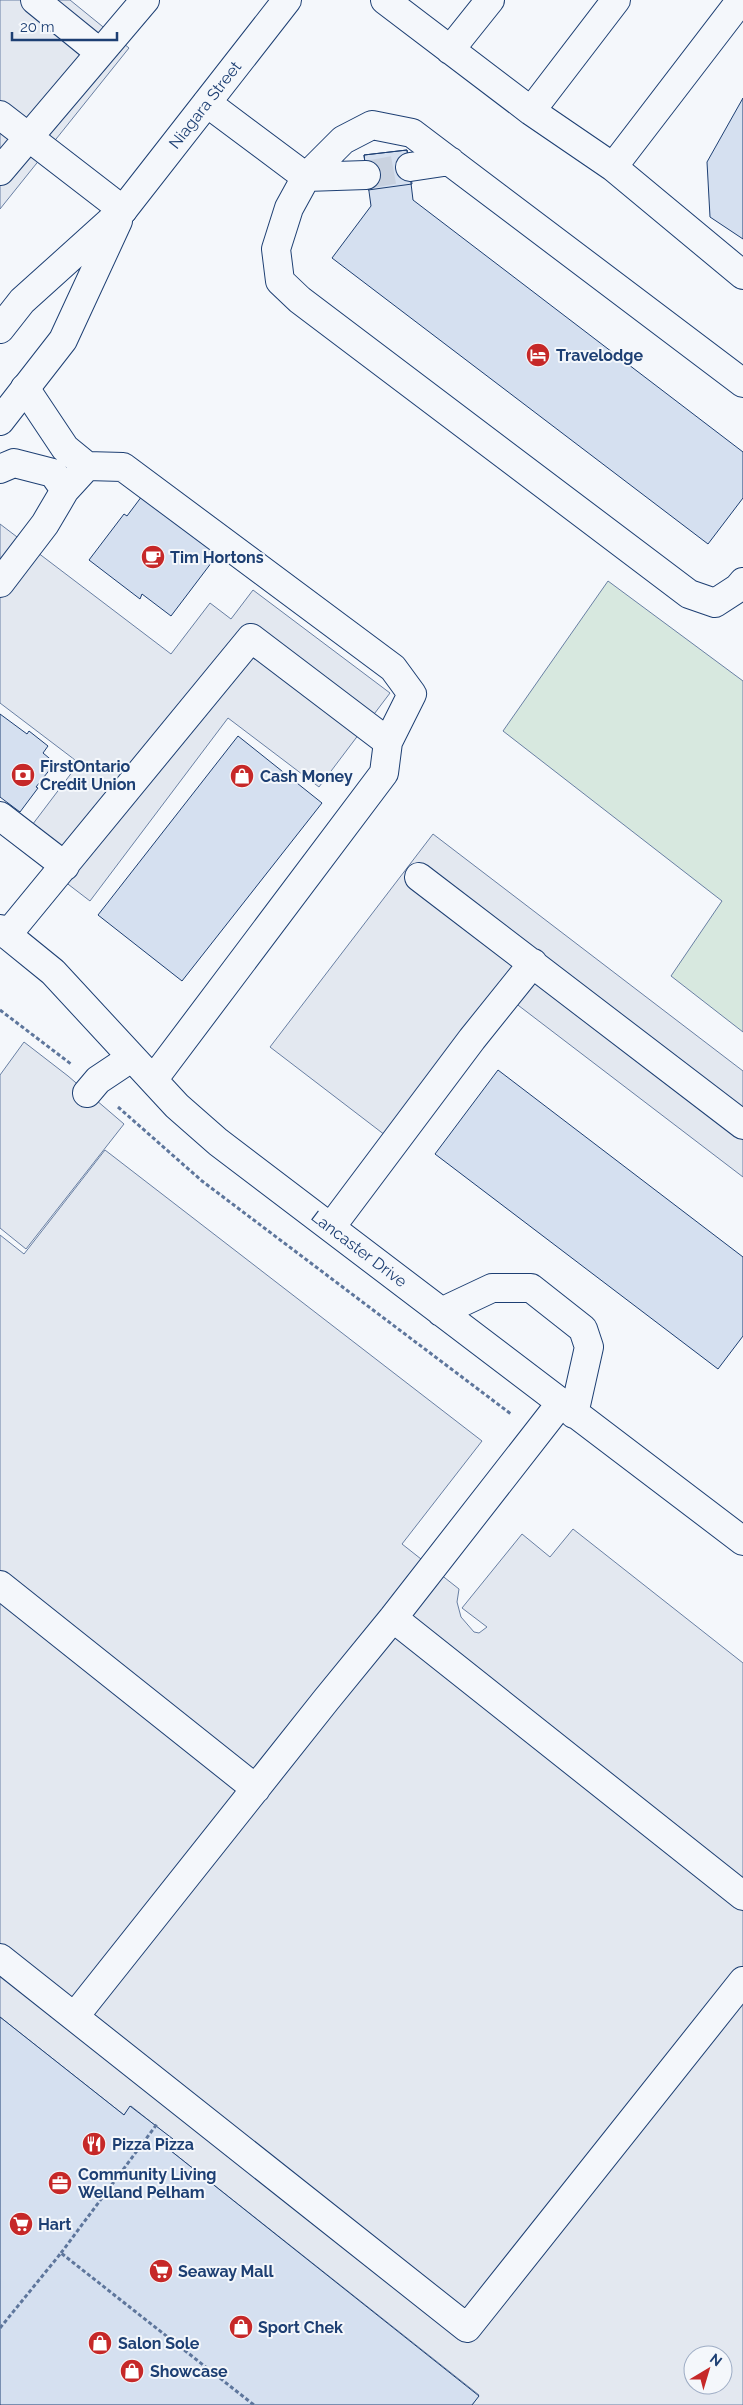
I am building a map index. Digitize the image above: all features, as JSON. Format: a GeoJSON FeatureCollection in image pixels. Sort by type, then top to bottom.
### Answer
{"type":"FeatureCollection","features":[{"type":"Feature","properties":{"kind":"street"},"geometry":{"type":"LineString","coordinates":[[35,0],[99,52]]}},
{"type":"Feature","properties":{"kind":"street"},"geometry":{"type":"LineString","coordinates":[[0,171],[145,0]]}},
{"type":"Feature","properties":{"kind":"street","name":"Niagara Street"},"geometry":{"type":"LineString","coordinates":[[0,329],[22,301],[123,210],[286,0]]}},
{"type":"Feature","properties":{"kind":"street"},"geometry":{"type":"LineString","coordinates":[[386,0],[531,111],[613,167],[743,275]]}},
{"type":"Feature","properties":{"kind":"street"},"geometry":{"type":"LineString","coordinates":[[450,50],[490,0]]}},
{"type":"Feature","properties":{"kind":"street"},"geometry":{"type":"LineString","coordinates":[[531,111],[616,0]]}},
{"type":"Feature","properties":{"kind":"street"},"geometry":{"type":"LineString","coordinates":[[613,167],[741,0]]}},
{"type":"Feature","properties":{"kind":"street"},"geometry":{"type":"LineString","coordinates":[[207,102],[306,177],[366,175]]}},
{"type":"Feature","properties":{"kind":"street"},"geometry":{"type":"LineString","coordinates":[[0,115],[123,210]]}},
{"type":"Feature","properties":{"kind":"street"},"geometry":{"type":"LineString","coordinates":[[743,383],[412,132],[372,125],[343,140],[306,177],[289,208],[276,249],[280,281],[300,300],[689,594],[715,603],[738,588],[743,582]]}},
{"type":"Feature","properties":{"kind":"street"},"geometry":{"type":"LineString","coordinates":[[410,166],[450,161]]}},
{"type":"Feature","properties":{"kind":"street","name":"Niagara Street"},"geometry":{"type":"LineString","coordinates":[[0,422],[63,340],[123,210]]}},
{"type":"Feature","properties":{"kind":"street"},"geometry":{"type":"LineString","coordinates":[[25,388],[64,448],[87,466],[123,467],[393,668],[412,694],[388,742],[384,772],[153,1080]]}},
{"type":"Feature","properties":{"kind":"street"},"geometry":{"type":"LineString","coordinates":[[0,469],[14,462],[53,473],[65,490]]}},
{"type":"Feature","properties":{"kind":"street"},"geometry":{"type":"LineString","coordinates":[[0,583],[45,524],[65,490],[87,466]]}},
{"type":"Feature","properties":{"kind":"street"},"geometry":{"type":"LineString","coordinates":[[4,932],[65,866],[251,638],[388,742]]}},
{"type":"Feature","properties":{"kind":"street"},"geometry":{"type":"LineString","coordinates":[[0,816],[65,866]]}},
{"type":"Feature","properties":{"kind":"street"},"geometry":{"type":"LineString","coordinates":[[419,877],[743,1125]]}},
{"type":"Feature","properties":{"kind":"street","name":"Lancaster Drive"},"geometry":{"type":"LineString","coordinates":[[4,932],[52,972],[177,1106],[218,1142],[743,1541]]}},
{"type":"Feature","properties":{"kind":"street"},"geometry":{"type":"LineString","coordinates":[[330,1227],[472,1039],[533,963]]}},
{"type":"Feature","properties":{"kind":"street"},"geometry":{"type":"LineString","coordinates":[[90,1089],[131,1058]]}},
{"type":"Feature","properties":{"kind":"street"},"geometry":{"type":"LineString","coordinates":[[75,2016],[393,1618],[536,1434],[567,1409],[589,1347],[583,1329],[531,1288],[492,1288],[441,1312]]}},
{"type":"Feature","properties":{"kind":"street"},"geometry":{"type":"LineString","coordinates":[[0,1585],[256,1788]]}},
{"type":"Feature","properties":{"kind":"street"},"geometry":{"type":"LineString","coordinates":[[393,1618],[743,1896]]}},
{"type":"Feature","properties":{"kind":"street"},"geometry":{"type":"LineString","coordinates":[[0,1958],[467,2328],[743,1981]]}},
{"type":"Feature","properties":{"kind":"path"},"geometry":{"type":"LineString","coordinates":[[0,1010],[53,1049],[90,1089],[202,1181],[536,1434]]}},
{"type":"Feature","properties":{"kind":"path"},"geometry":{"type":"LineString","coordinates":[[0,2328],[61,2253],[178,2098]]}},
{"type":"Feature","properties":{"kind":"path"},"geometry":{"type":"LineString","coordinates":[[61,2253],[254,2405]]}},
{"type":"Feature","properties":{"kind":"shaded area"},"geometry":{"type":"Polygon","coordinates":[[[0,0],[70,0],[129,48],[0,209],[0,0]]]}},
{"type":"Feature","properties":{"kind":"shaded area"},"geometry":{"type":"Polygon","coordinates":[[[0,524],[171,654],[210,603],[231,619],[253,590],[390,693],[319,787],[228,718],[90,901],[17,845],[79,763],[0,703],[0,524]]]}},
{"type":"Feature","properties":{"kind":"shaded area"},"geometry":{"type":"Polygon","coordinates":[[[608,581],[743,681],[743,1032],[671,976],[722,901],[503,731],[608,581]]]}},
{"type":"Feature","properties":{"kind":"shaded area"},"geometry":{"type":"Polygon","coordinates":[[[433,834],[743,1071],[743,1177],[510,999],[398,1145],[270,1047],[433,834]]]}},
{"type":"Feature","properties":{"kind":"shaded area"},"geometry":{"type":"Polygon","coordinates":[[[24,1042],[68,1076],[124,1124],[26,1249],[0,1228],[0,1075],[24,1042]]]}},
{"type":"Feature","properties":{"kind":"shaded area"},"geometry":{"type":"Polygon","coordinates":[[[105,1150],[482,1441],[402,1544],[459,1589],[457,1602],[461,1617],[474,1632],[479,1633],[487,1627],[462,1608],[522,1534],[550,1557],[573,1529],[743,1663],[743,2405],[472,2405],[479,2395],[166,2147],[172,2139],[131,2106],[124,2115],[0,2017],[0,1235],[24,1254],[105,1150]]]}},
{"type":"Feature","properties":{"kind":"building"},"geometry":{"type":"Polygon","coordinates":[[[743,98],[743,239],[710,217],[707,162],[743,98]]]}},
{"type":"Feature","properties":{"kind":"building","name":"Travelodge"},"geometry":{"type":"Polygon","coordinates":[[[407,150],[413,200],[743,452],[743,498],[708,544],[332,258],[371,206],[364,155],[407,150]]]}},
{"type":"Feature","properties":{"kind":"building"},"geometry":{"type":"Polygon","coordinates":[[[407,150],[412,184],[368,190],[364,155],[407,150]]]}},
{"type":"Feature","properties":{"kind":"building","name":"Tim Hortons"},"geometry":{"type":"Polygon","coordinates":[[[142,496],[218,554],[171,616],[142,594],[140,599],[89,560],[124,514],[127,516],[142,496]]]}},
{"type":"Feature","properties":{"kind":"building","name":"FirstOntario Credit Union"},"geometry":{"type":"Polygon","coordinates":[[[0,714],[27,734],[29,731],[48,746],[43,753],[55,763],[36,787],[38,788],[20,812],[0,797],[0,714]]]}},
{"type":"Feature","properties":{"kind":"building"},"geometry":{"type":"Polygon","coordinates":[[[238,736],[322,803],[182,981],[98,915],[238,736]]]}},
{"type":"Feature","properties":{"kind":"building"},"geometry":{"type":"Polygon","coordinates":[[[498,1070],[743,1257],[743,1336],[718,1369],[435,1154],[498,1070]]]}},
{"type":"Feature","properties":{"kind":"building","name":"Seaway Mall"},"geometry":{"type":"Polygon","coordinates":[[[0,2017],[124,2115],[130,2106],[173,2139],[166,2147],[479,2396],[472,2405],[0,2405],[0,2017]]]}},
{"type":"Feature","properties":{"kind":"tunnel"},"geometry":{"type":"LineString","coordinates":[[366,175],[410,167]]}},
{"type":"Feature","properties":{"kind":"place","name":"Travelodge"},"geometry":{"type":"Point","coordinates":[538,355]}},
{"type":"Feature","properties":{"kind":"place","name":"Tim Hortons"},"geometry":{"type":"Point","coordinates":[153,557]}},
{"type":"Feature","properties":{"kind":"place","name":"FirstOntario Credit Union"},"geometry":{"type":"Point","coordinates":[23,775]}},
{"type":"Feature","properties":{"kind":"place","name":"Cash Money"},"geometry":{"type":"Point","coordinates":[242,776]}},
{"type":"Feature","properties":{"kind":"place","name":"Pizza Pizza"},"geometry":{"type":"Point","coordinates":[94,2144]}},
{"type":"Feature","properties":{"kind":"place","name":"Community Living Welland Pelham"},"geometry":{"type":"Point","coordinates":[60,2183]}},
{"type":"Feature","properties":{"kind":"place","name":"Hart"},"geometry":{"type":"Point","coordinates":[21,2224]}},
{"type":"Feature","properties":{"kind":"place","name":"Seaway Mall"},"geometry":{"type":"Point","coordinates":[161,2271]}},
{"type":"Feature","properties":{"kind":"place","name":"Sport Chek"},"geometry":{"type":"Point","coordinates":[241,2327]}},
{"type":"Feature","properties":{"kind":"place","name":"Salon Sole"},"geometry":{"type":"Point","coordinates":[100,2343]}},
{"type":"Feature","properties":{"kind":"place","name":"Showcase"},"geometry":{"type":"Point","coordinates":[132,2371]}}]}
